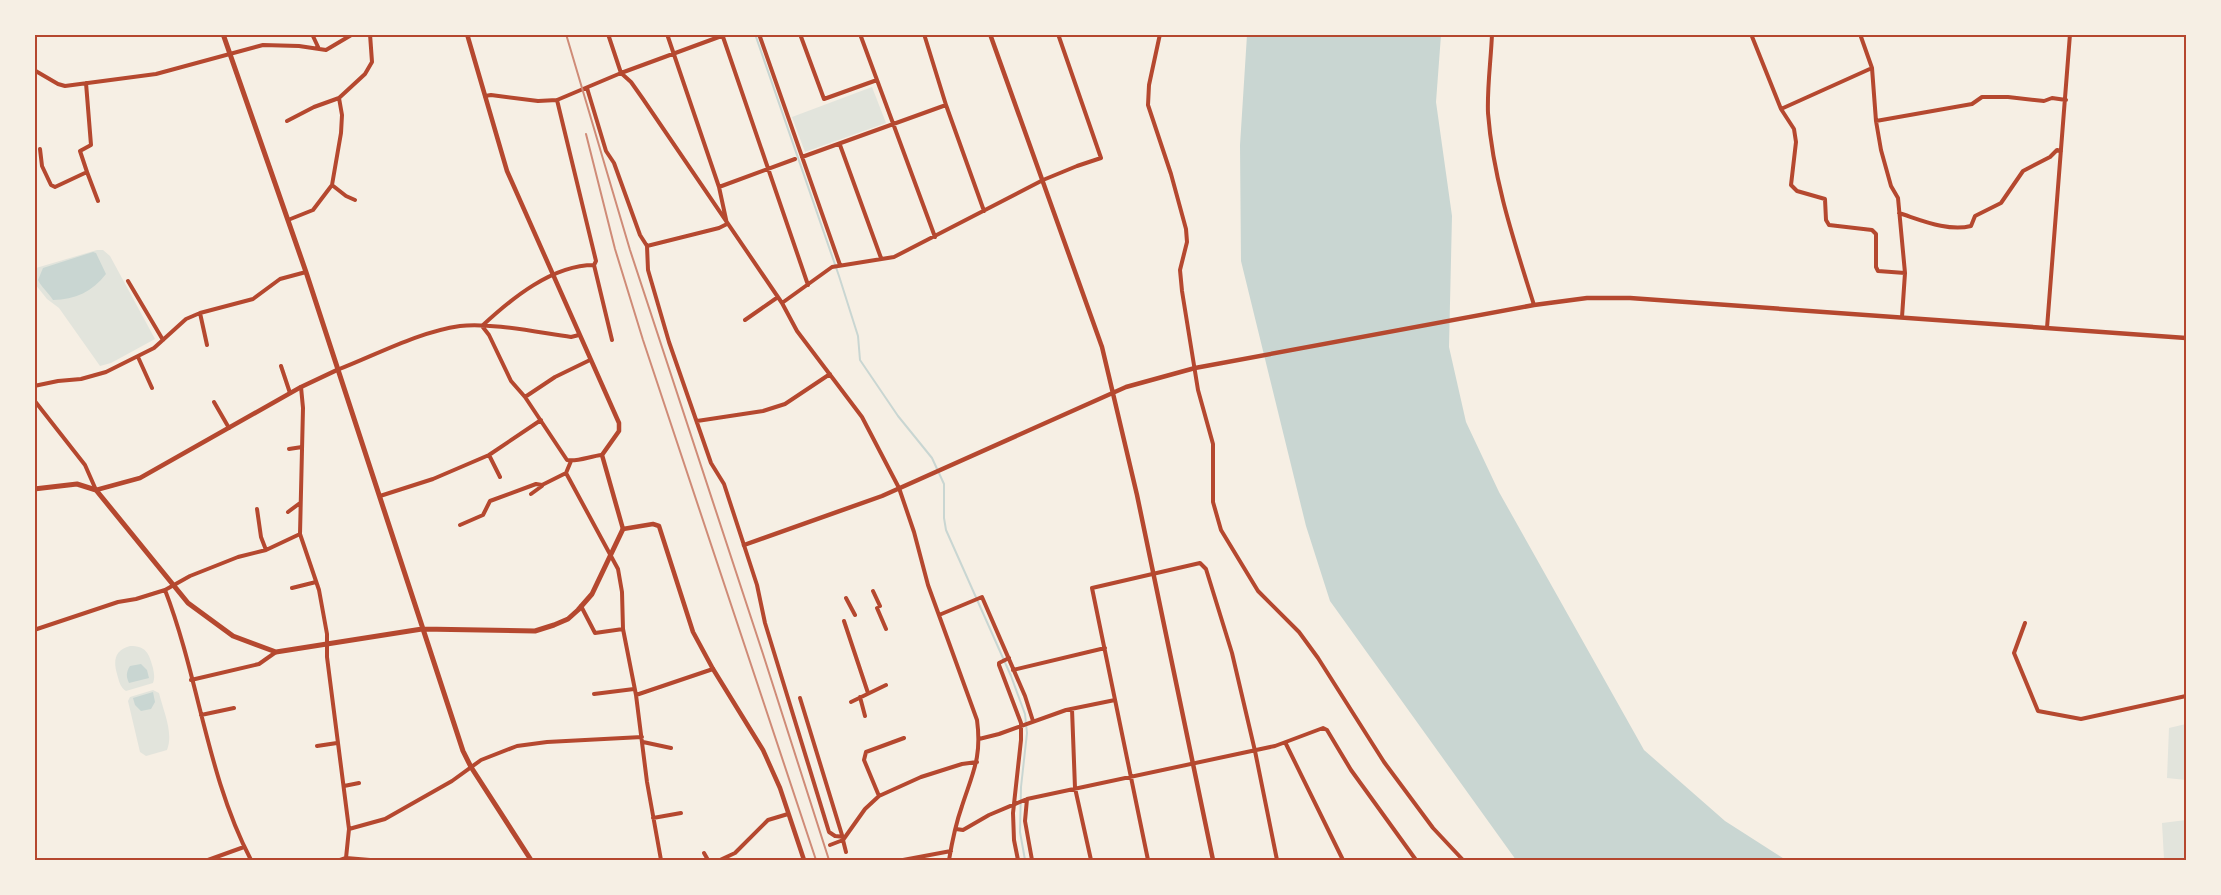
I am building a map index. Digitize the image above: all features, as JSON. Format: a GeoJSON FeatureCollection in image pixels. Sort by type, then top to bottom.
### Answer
{"type":"FeatureCollection","features":[{"type":"Feature","properties":{"kind":"main road"},"geometry":{"type":"LineString","coordinates":[[223,34],[228,54],[306,272],[463,751],[531,861]]}},
{"type":"Feature","properties":{"kind":"main road"},"geometry":{"type":"LineString","coordinates":[[34,489],[77,484],[96,490],[188,603],[233,636],[276,652],[422,629],[535,631],[568,619],[582,606],[591,594],[623,529]]}},
{"type":"Feature","properties":{"kind":"street"},"geometry":{"type":"LineString","coordinates":[[312,34],[320,49]]}},
{"type":"Feature","properties":{"kind":"street"},"geometry":{"type":"LineString","coordinates":[[34,70],[57,84],[65,86],[156,74],[269,45],[330,49],[353,34]]}},
{"type":"Feature","properties":{"kind":"street"},"geometry":{"type":"LineString","coordinates":[[287,121],[314,107],[339,98],[364,74],[372,62],[370,34]]}},
{"type":"Feature","properties":{"kind":"street"},"geometry":{"type":"LineString","coordinates":[[467,34],[504,163],[619,423],[619,431],[602,455],[567,460],[525,397],[511,381],[489,335],[482,326]]}},
{"type":"Feature","properties":{"kind":"street"},"geometry":{"type":"LineString","coordinates":[[608,34],[621,73],[631,82],[643,99],[782,303],[797,331],[862,417],[899,488],[939,615],[977,720],[979,739],[977,762],[961,807],[949,861]]}},
{"type":"Feature","properties":{"kind":"street"},"geometry":{"type":"LineString","coordinates":[[667,34],[719,187],[727,224]]}},
{"type":"Feature","properties":{"kind":"street"},"geometry":{"type":"LineString","coordinates":[[759,34],[839,265]]}},
{"type":"Feature","properties":{"kind":"street"},"geometry":{"type":"LineString","coordinates":[[800,34],[824,99],[877,80]]}},
{"type":"Feature","properties":{"kind":"street"},"geometry":{"type":"LineString","coordinates":[[860,34],[934,237]]}},
{"type":"Feature","properties":{"kind":"street"},"geometry":{"type":"LineString","coordinates":[[924,34],[946,105],[984,211]]}},
{"type":"Feature","properties":{"kind":"street"},"geometry":{"type":"LineString","coordinates":[[990,34],[1102,347],[1134,484],[1213,861]]}},
{"type":"Feature","properties":{"kind":"street"},"geometry":{"type":"LineString","coordinates":[[782,303],[832,267],[894,257],[1043,180],[1101,158],[1058,34]]}},
{"type":"Feature","properties":{"kind":"street"},"geometry":{"type":"LineString","coordinates":[[1160,34],[1149,86],[1148,105],[1186,229],[1187,242],[1180,270],[1198,390],[1214,444],[1213,502],[1221,530],[1258,591],[1299,632],[1384,762],[1433,828],[1463,861]]}},
{"type":"Feature","properties":{"kind":"street"},"geometry":{"type":"LineString","coordinates":[[1492,34],[1488,110],[1495,166],[1508,222],[1534,305]]}},
{"type":"Feature","properties":{"kind":"street"},"geometry":{"type":"LineString","coordinates":[[1751,34],[1781,109],[1794,129],[1797,142],[1791,185],[1797,191],[1825,200],[1828,225],[1872,230],[1876,234],[1878,271],[1905,273]]}},
{"type":"Feature","properties":{"kind":"street"},"geometry":{"type":"LineString","coordinates":[[1860,34],[1872,68],[1876,121],[1885,166],[1891,186],[1898,198],[1905,273],[1902,317]]}},
{"type":"Feature","properties":{"kind":"street"},"geometry":{"type":"LineString","coordinates":[[2047,328],[2070,34]]}},
{"type":"Feature","properties":{"kind":"street"},"geometry":{"type":"LineString","coordinates":[[485,96],[538,101],[557,100],[621,73],[724,35],[808,285]]}},
{"type":"Feature","properties":{"kind":"street"},"geometry":{"type":"LineString","coordinates":[[1781,109],[1872,68]]}},
{"type":"Feature","properties":{"kind":"street"},"geometry":{"type":"LineString","coordinates":[[86,83],[92,145],[80,151],[98,201]]}},
{"type":"Feature","properties":{"kind":"street"},"geometry":{"type":"LineString","coordinates":[[587,88],[606,150],[614,164],[646,246],[648,270],[660,316],[711,463],[724,484],[744,545],[757,585],[765,623],[829,832],[843,837]]}},
{"type":"Feature","properties":{"kind":"street"},"geometry":{"type":"LineString","coordinates":[[287,220],[314,210],[332,185],[341,133],[342,115],[339,98]]}},
{"type":"Feature","properties":{"kind":"street"},"geometry":{"type":"LineString","coordinates":[[1876,121],[1972,104],[1982,98],[2066,100]]}},
{"type":"Feature","properties":{"kind":"street"},"geometry":{"type":"LineString","coordinates":[[557,100],[596,261],[594,265],[612,340]]}},
{"type":"Feature","properties":{"kind":"street"},"geometry":{"type":"LineString","coordinates":[[802,157],[946,105]]}},
{"type":"Feature","properties":{"kind":"street"},"geometry":{"type":"LineString","coordinates":[[840,145],[881,258]]}},
{"type":"Feature","properties":{"kind":"street"},"geometry":{"type":"LineString","coordinates":[[40,149],[42,166],[51,185],[55,186],[87,172]]}},
{"type":"Feature","properties":{"kind":"street"},"geometry":{"type":"LineString","coordinates":[[1899,213],[1937,225],[1971,226],[1975,216],[2001,203],[2023,171],[2050,157],[2057,150],[2061,151]]}},
{"type":"Feature","properties":{"kind":"street"},"geometry":{"type":"LineString","coordinates":[[719,187],[795,159]]}},
{"type":"Feature","properties":{"kind":"street"},"geometry":{"type":"LineString","coordinates":[[332,185],[355,200]]}},
{"type":"Feature","properties":{"kind":"street"},"geometry":{"type":"LineString","coordinates":[[646,246],[727,224]]}},
{"type":"Feature","properties":{"kind":"street"},"geometry":{"type":"LineString","coordinates":[[482,326],[527,290],[553,276],[594,265]]}},
{"type":"Feature","properties":{"kind":"street"},"geometry":{"type":"LineString","coordinates":[[34,386],[58,381],[81,380],[106,372],[138,357],[163,340],[186,319],[253,299],[280,279],[306,272]]}},
{"type":"Feature","properties":{"kind":"street"},"geometry":{"type":"LineString","coordinates":[[128,281],[163,340]]}},
{"type":"Feature","properties":{"kind":"street"},"geometry":{"type":"LineString","coordinates":[[745,320],[778,297]]}},
{"type":"Feature","properties":{"kind":"street"},"geometry":{"type":"LineString","coordinates":[[744,545],[882,496],[1126,387],[1195,368],[1526,306],[1587,298],[1630,298],[2187,338]]}},
{"type":"Feature","properties":{"kind":"street"},"geometry":{"type":"LineString","coordinates":[[200,313],[207,345]]}},
{"type":"Feature","properties":{"kind":"street"},"geometry":{"type":"LineString","coordinates":[[34,400],[85,465],[96,490],[140,478],[301,387],[337,370],[435,332],[461,326],[482,326],[571,337],[579,335]]}},
{"type":"Feature","properties":{"kind":"street"},"geometry":{"type":"LineString","coordinates":[[138,357],[152,388]]}},
{"type":"Feature","properties":{"kind":"street"},"geometry":{"type":"LineString","coordinates":[[525,397],[555,377],[590,360]]}},
{"type":"Feature","properties":{"kind":"street"},"geometry":{"type":"LineString","coordinates":[[281,366],[290,393]]}},
{"type":"Feature","properties":{"kind":"street"},"geometry":{"type":"LineString","coordinates":[[697,421],[764,411],[785,404],[830,374]]}},
{"type":"Feature","properties":{"kind":"street"},"geometry":{"type":"LineString","coordinates":[[301,387],[303,408],[300,534],[321,598],[328,645],[327,657],[349,829],[346,858]]}},
{"type":"Feature","properties":{"kind":"street"},"geometry":{"type":"LineString","coordinates":[[214,402],[229,428]]}},
{"type":"Feature","properties":{"kind":"street"},"geometry":{"type":"LineString","coordinates":[[380,496],[433,479],[489,455],[541,420]]}},
{"type":"Feature","properties":{"kind":"street"},"geometry":{"type":"LineString","coordinates":[[289,449],[302,447]]}},
{"type":"Feature","properties":{"kind":"street"},"geometry":{"type":"LineString","coordinates":[[489,455],[500,477]]}},
{"type":"Feature","properties":{"kind":"street"},"geometry":{"type":"LineString","coordinates":[[602,455],[623,529],[653,524],[659,526],[693,632],[763,750],[780,788],[804,861]]}},
{"type":"Feature","properties":{"kind":"street"},"geometry":{"type":"LineString","coordinates":[[531,494],[542,485],[566,473],[571,461]]}},
{"type":"Feature","properties":{"kind":"street"},"geometry":{"type":"LineString","coordinates":[[566,473],[618,569],[622,592],[623,629],[636,695],[661,861]]}},
{"type":"Feature","properties":{"kind":"street"},"geometry":{"type":"LineString","coordinates":[[460,525],[483,515],[490,501],[536,484],[542,485]]}},
{"type":"Feature","properties":{"kind":"street"},"geometry":{"type":"LineString","coordinates":[[288,512],[300,502]]}},
{"type":"Feature","properties":{"kind":"street"},"geometry":{"type":"LineString","coordinates":[[256,509],[266,550]]}},
{"type":"Feature","properties":{"kind":"street"},"geometry":{"type":"LineString","coordinates":[[34,630],[118,602],[165,590],[205,570],[266,550],[300,534]]}},
{"type":"Feature","properties":{"kind":"street"},"geometry":{"type":"LineString","coordinates":[[1148,861],[1092,588],[1200,563],[1206,569],[1232,653],[1277,861]]}},
{"type":"Feature","properties":{"kind":"street"},"geometry":{"type":"LineString","coordinates":[[292,588],[316,582]]}},
{"type":"Feature","properties":{"kind":"street"},"geometry":{"type":"LineString","coordinates":[[165,590],[223,792],[250,861]]}},
{"type":"Feature","properties":{"kind":"street"},"geometry":{"type":"LineString","coordinates":[[873,591],[886,629]]}},
{"type":"Feature","properties":{"kind":"street"},"geometry":{"type":"LineString","coordinates":[[939,615],[982,597],[1033,721]]}},
{"type":"Feature","properties":{"kind":"street"},"geometry":{"type":"LineString","coordinates":[[846,598],[855,615]]}},
{"type":"Feature","properties":{"kind":"street"},"geometry":{"type":"LineString","coordinates":[[582,606],[595,633],[623,629]]}},
{"type":"Feature","properties":{"kind":"street"},"geometry":{"type":"LineString","coordinates":[[844,621],[868,693]]}},
{"type":"Feature","properties":{"kind":"street"},"geometry":{"type":"LineString","coordinates":[[2025,623],[2014,653],[2038,711],[2081,719],[2187,696]]}},
{"type":"Feature","properties":{"kind":"street"},"geometry":{"type":"LineString","coordinates":[[1013,669],[1104,648]]}},
{"type":"Feature","properties":{"kind":"street"},"geometry":{"type":"LineString","coordinates":[[191,680],[259,664],[276,652]]}},
{"type":"Feature","properties":{"kind":"street"},"geometry":{"type":"LineString","coordinates":[[1007,659],[999,665],[1025,725],[1014,840],[1018,861]]}},
{"type":"Feature","properties":{"kind":"street"},"geometry":{"type":"LineString","coordinates":[[636,695],[713,669]]}},
{"type":"Feature","properties":{"kind":"street"},"geometry":{"type":"LineString","coordinates":[[850,702],[886,685]]}},
{"type":"Feature","properties":{"kind":"street"},"geometry":{"type":"LineString","coordinates":[[594,694],[634,689]]}},
{"type":"Feature","properties":{"kind":"street"},"geometry":{"type":"LineString","coordinates":[[860,697],[864,716]]}},
{"type":"Feature","properties":{"kind":"street"},"geometry":{"type":"LineString","coordinates":[[800,698],[846,852]]}},
{"type":"Feature","properties":{"kind":"street"},"geometry":{"type":"LineString","coordinates":[[979,739],[1072,709],[1115,700]]}},
{"type":"Feature","properties":{"kind":"street"},"geometry":{"type":"LineString","coordinates":[[201,715],[234,708]]}},
{"type":"Feature","properties":{"kind":"street"},"geometry":{"type":"LineString","coordinates":[[1072,709],[1075,788],[1091,861]]}},
{"type":"Feature","properties":{"kind":"street"},"geometry":{"type":"LineString","coordinates":[[956,830],[963,830],[1027,799],[1192,762],[1286,744],[1323,728],[1327,730],[1351,770],[1414,859],[1406,861]]}},
{"type":"Feature","properties":{"kind":"street"},"geometry":{"type":"LineString","coordinates":[[879,796],[864,760],[866,752],[904,738]]}},
{"type":"Feature","properties":{"kind":"street"},"geometry":{"type":"LineString","coordinates":[[349,829],[385,819],[452,781],[482,759],[517,746],[547,742],[642,740],[671,748]]}},
{"type":"Feature","properties":{"kind":"street"},"geometry":{"type":"LineString","coordinates":[[317,746],[337,743]]}},
{"type":"Feature","properties":{"kind":"street"},"geometry":{"type":"LineString","coordinates":[[1286,744],[1343,861]]}},
{"type":"Feature","properties":{"kind":"street"},"geometry":{"type":"LineString","coordinates":[[830,845],[843,837],[865,809],[879,796],[921,777],[962,764],[977,762]]}},
{"type":"Feature","properties":{"kind":"street"},"geometry":{"type":"LineString","coordinates":[[344,786],[358,783]]}},
{"type":"Feature","properties":{"kind":"street"},"geometry":{"type":"LineString","coordinates":[[1027,799],[1025,821],[1032,861]]}},
{"type":"Feature","properties":{"kind":"street"},"geometry":{"type":"LineString","coordinates":[[653,818],[681,813]]}},
{"type":"Feature","properties":{"kind":"street"},"geometry":{"type":"LineString","coordinates":[[720,861],[735,853],[768,820],[788,813]]}},
{"type":"Feature","properties":{"kind":"street"},"geometry":{"type":"LineString","coordinates":[[208,861],[244,848]]}},
{"type":"Feature","properties":{"kind":"street"},"geometry":{"type":"LineString","coordinates":[[903,861],[951,851]]}},
{"type":"Feature","properties":{"kind":"street"},"geometry":{"type":"LineString","coordinates":[[704,853],[708,861]]}},
{"type":"Feature","properties":{"kind":"street"},"geometry":{"type":"LineString","coordinates":[[340,861],[346,858],[370,861]]}},
{"type":"Feature","properties":{"kind":"shaded area"},"geometry":{"type":"Polygon","coordinates":[[[1247,35],[1441,35],[1436,102],[1452,216],[1449,347],[1466,422],[1499,492],[1644,750],[1725,821],[1786,860],[1516,860],[1330,601],[1306,526],[1241,261],[1240,145],[1247,35]]]}},
{"type":"Feature","properties":{"kind":"shaded area"},"geometry":{"type":"Polygon","coordinates":[[[872,87],[886,123],[805,152],[792,117],[872,87]]]}},
{"type":"Feature","properties":{"kind":"shaded area"},"geometry":{"type":"Polygon","coordinates":[[[103,250],[110,256],[155,339],[111,363],[100,366],[59,308],[47,299],[35,284],[36,268],[103,250]]]}},
{"type":"Feature","properties":{"kind":"shaded area"},"geometry":{"type":"Polygon","coordinates":[[[96,253],[106,274],[83,293],[53,300],[38,280],[43,268],[96,253]]]}},
{"type":"Feature","properties":{"kind":"shaded area"},"geometry":{"type":"Polygon","coordinates":[[[130,646],[140,647],[146,651],[152,663],[154,677],[153,683],[126,691],[119,681],[115,660],[121,650],[130,646]]]}},
{"type":"Feature","properties":{"kind":"shaded area"},"geometry":{"type":"Polygon","coordinates":[[[141,664],[147,670],[149,678],[129,683],[127,674],[130,666],[141,664]]]}},
{"type":"Feature","properties":{"kind":"shaded area"},"geometry":{"type":"Polygon","coordinates":[[[153,690],[159,693],[169,729],[169,743],[167,750],[146,756],[140,752],[128,701],[130,697],[153,690]]]}},
{"type":"Feature","properties":{"kind":"shaded area"},"geometry":{"type":"Polygon","coordinates":[[[153,692],[155,702],[151,709],[141,711],[135,705],[133,698],[153,692]]]}},
{"type":"Feature","properties":{"kind":"shaded area"},"geometry":{"type":"Polygon","coordinates":[[[2186,724],[2186,780],[2167,778],[2169,728],[2186,724]]]}},
{"type":"Feature","properties":{"kind":"shaded area"},"geometry":{"type":"Polygon","coordinates":[[[2186,820],[2186,859],[2164,859],[2162,823],[2186,820]]]}},
{"type":"Feature","properties":{"kind":"waterway"},"geometry":{"type":"LineString","coordinates":[[755,34],[839,276],[858,336],[860,360],[898,416],[932,458],[944,484],[946,530],[1011,676],[1025,714],[1027,733],[1021,787],[1020,832],[1025,860]]}},
{"type":"Feature","properties":{"kind":"railway"},"geometry":{"type":"LineString","coordinates":[[566,34],[630,250],[829,860]]}},
{"type":"Feature","properties":{"kind":"railway"},"geometry":{"type":"LineString","coordinates":[[586,134],[615,249],[643,340],[816,860]]}}]}
